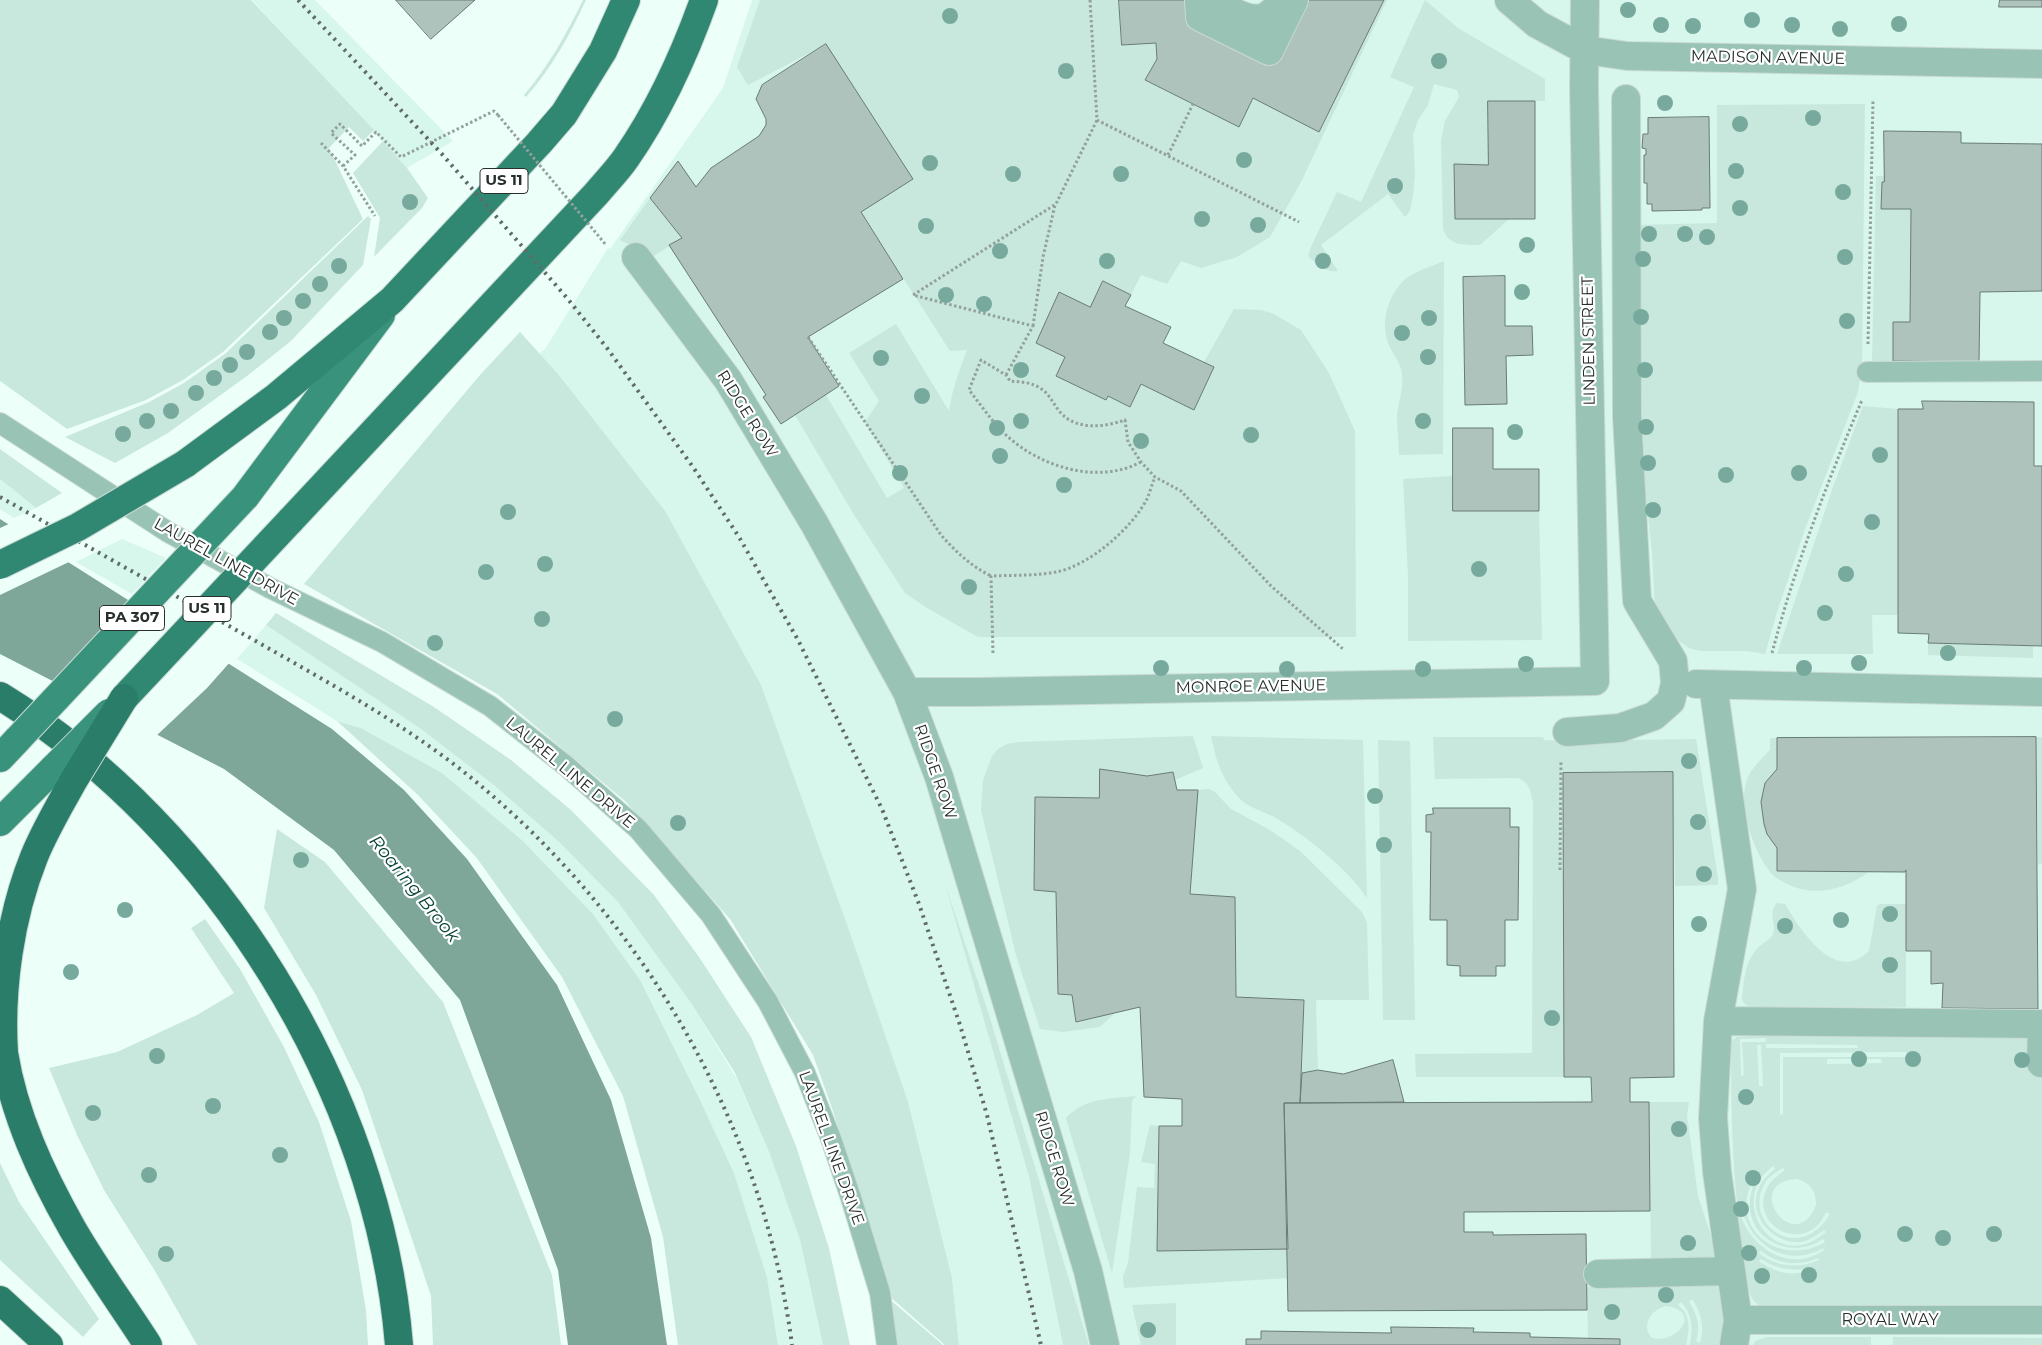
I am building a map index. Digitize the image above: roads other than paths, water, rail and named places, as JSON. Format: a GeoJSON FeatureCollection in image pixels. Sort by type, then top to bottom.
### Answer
{"type":"FeatureCollection","features":[{"type":"Feature","properties":{"kind":"highway","name":"US 11"},"geometry":{"type":"LineString","coordinates":[[0,565],[78,527],[185,464],[276,397],[392,300],[564,114],[603,51],[626,0]]}},
{"type":"Feature","properties":{"kind":"highway","name":"US 11"},"geometry":{"type":"LineString","coordinates":[[63,776],[124,698],[590,200],[625,160],[650,123],[671,84],[704,0]]}},
{"type":"Feature","properties":{"kind":"highway"},"geometry":{"type":"LineString","coordinates":[[0,696],[93,764],[128,795],[202,875],[234,917],[264,962],[320,1061],[343,1115],[362,1168],[379,1221],[390,1276],[399,1345]]}},
{"type":"Feature","properties":{"kind":"highway"},"geometry":{"type":"LineString","coordinates":[[63,776],[34,857],[10,934],[4,975],[2,1015],[4,1052],[13,1094],[26,1135],[44,1173],[72,1228],[148,1345]]}},
{"type":"Feature","properties":{"kind":"highway"},"geometry":{"type":"LineString","coordinates":[[0,1300],[49,1345]]}},
{"type":"Feature","properties":{"kind":"main road","name":"PA 307"},"geometry":{"type":"LineString","coordinates":[[0,758],[245,497],[392,300]]}},
{"type":"Feature","properties":{"kind":"main road"},"geometry":{"type":"LineString","coordinates":[[0,822],[63,776]]}},
{"type":"Feature","properties":{"kind":"street"},"geometry":{"type":"LineString","coordinates":[[1199,0],[1200,17],[1269,51],[1294,0]]}},
{"type":"Feature","properties":{"kind":"street"},"geometry":{"type":"LineString","coordinates":[[1218,0],[1234,11],[1253,18],[1263,18],[1284,0]]}},
{"type":"Feature","properties":{"kind":"street","name":"MADISON AVENUE"},"geometry":{"type":"LineString","coordinates":[[1509,0],[1537,24],[1585,50],[1627,56],[2042,64]]}},
{"type":"Feature","properties":{"kind":"street","name":"LINDEN STREET"},"geometry":{"type":"LineString","coordinates":[[1584,0],[1595,681]]}},
{"type":"Feature","properties":{"kind":"street"},"geometry":{"type":"LineString","coordinates":[[1567,732],[1620,728],[1654,716],[1671,701],[1675,683],[1673,661],[1637,601],[1627,417],[1626,99]]}},
{"type":"Feature","properties":{"kind":"street","name":"RIDGE ROW"},"geometry":{"type":"LineString","coordinates":[[636,257],[728,380],[814,522],[907,692],[942,786],[1085,1262],[1105,1345]]}},
{"type":"Feature","properties":{"kind":"street","name":"MONROE AVENUE"},"geometry":{"type":"LineString","coordinates":[[907,692],[1595,681]]}},
{"type":"Feature","properties":{"kind":"street"},"geometry":{"type":"LineString","coordinates":[[1675,683],[2042,692]]}},
{"type":"Feature","properties":{"kind":"street"},"geometry":{"type":"LineString","coordinates":[[1713,685],[1742,889],[1718,1022],[1713,1118],[1717,1172],[1731,1271],[1736,1333]]}},
{"type":"Feature","properties":{"kind":"street"},"geometry":{"type":"LineString","coordinates":[[1718,1022],[2042,1024],[2041,1063]]}},
{"type":"Feature","properties":{"kind":"street"},"geometry":{"type":"LineString","coordinates":[[1598,1274],[1731,1271]]}},
{"type":"Feature","properties":{"kind":"street","name":"ROYAL WAY"},"geometry":{"type":"LineString","coordinates":[[1736,1333],[2042,1320]]}},
{"type":"Feature","properties":{"kind":"lane"},"geometry":{"type":"LineString","coordinates":[[1867,372],[2042,371]]}},
{"type":"Feature","properties":{"kind":"lane","name":"LAUREL LINE DRIVE"},"geometry":{"type":"LineString","coordinates":[[0,423],[168,532],[270,588],[382,642],[490,706],[565,765],[638,829],[711,915],[768,1002],[805,1073],[852,1198],[880,1293],[887,1345]]}},
{"type":"Feature","properties":{"kind":"water","name":"Roaring Brook"},"geometry":{"type":"Polygon","coordinates":[[[0,519],[332,729],[404,790],[467,859],[557,985],[611,1100],[651,1238],[667,1345],[568,1345],[558,1270],[460,1000],[334,850],[224,769],[0,654],[0,519]]]}},
{"type":"Feature","properties":{"kind":"railway"},"geometry":{"type":"LineString","coordinates":[[298,0],[441,153],[567,298],[607,348],[693,467],[739,537],[798,640],[882,809],[919,904],[960,1025],[987,1115],[1041,1345]]}},
{"type":"Feature","properties":{"kind":"railway"},"geometry":{"type":"LineString","coordinates":[[0,497],[318,676],[374,710],[456,766],[481,786],[541,841],[596,902],[645,967],[688,1037],[725,1110],[755,1186],[777,1265],[792,1345]]}}]}
